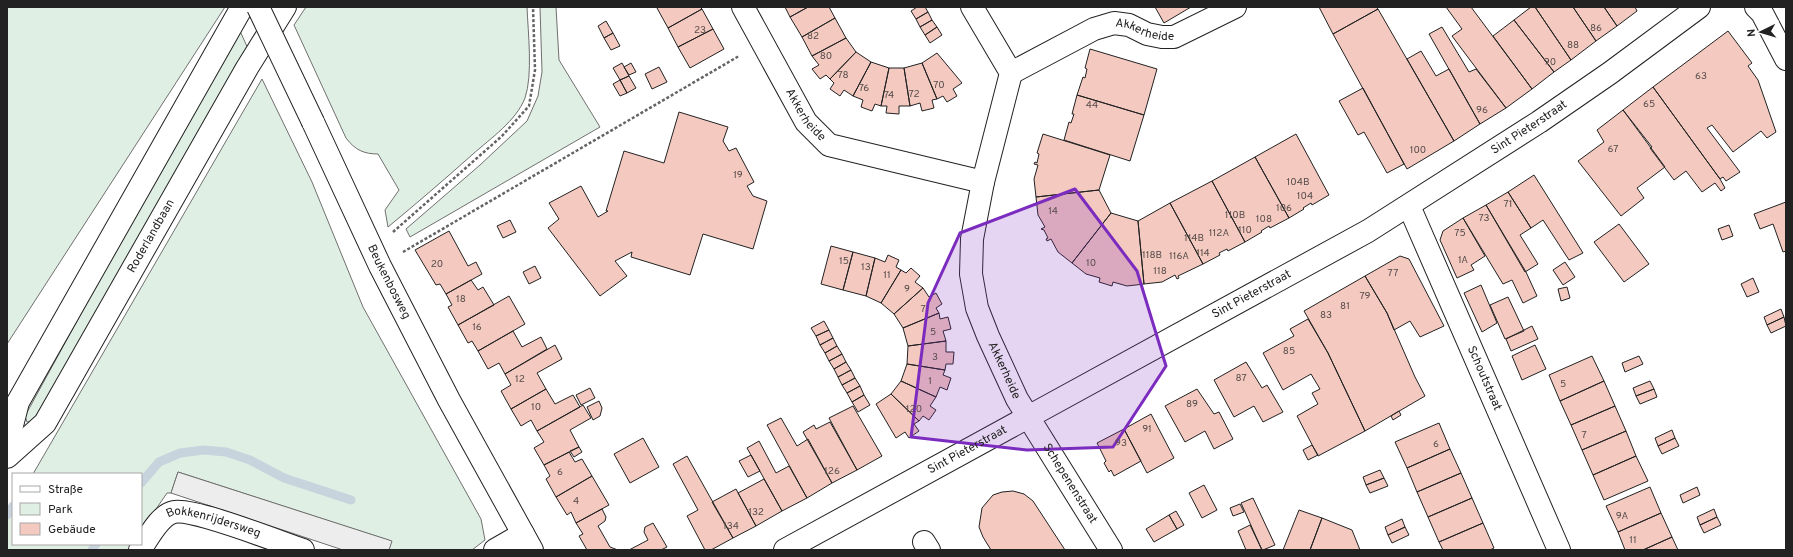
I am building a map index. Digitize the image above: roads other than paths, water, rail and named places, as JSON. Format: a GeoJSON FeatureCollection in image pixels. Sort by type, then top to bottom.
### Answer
{"type":"FeatureCollection","features":[{"type":"Feature","properties":{"kind":"street"},"geometry":{"type":"LineString","coordinates":[[7,445],[18,402],[242,7]]}},
{"type":"Feature","properties":{"kind":"street","name":"Beukenbosweg"},"geometry":{"type":"LineString","coordinates":[[258,7],[380,266],[449,400],[527,542]]}},
{"type":"Feature","properties":{"kind":"street","name":"Roderlandbaan"},"geometry":{"type":"LineString","coordinates":[[7,457],[45,424],[247,68],[285,7]]}},
{"type":"Feature","properties":{"kind":"street","name":"Akkerheide"},"geometry":{"type":"LineString","coordinates":[[743,7],[806,122],[829,145],[983,182]]}},
{"type":"Feature","properties":{"kind":"street"},"geometry":{"type":"LineString","coordinates":[[972,7],[1011,73]]}},
{"type":"Feature","properties":{"kind":"street","name":"Akkerheide"},"geometry":{"type":"LineString","coordinates":[[1027,417],[988,336],[977,308],[971,274],[972,238],[983,182],[1011,73],[1094,29],[1114,23],[1129,25],[1147,34],[1162,37],[1174,37],[1235,7]]}},
{"type":"Feature","properties":{"kind":"street","name":"Sint Pieterstraat"},"geometry":{"type":"LineString","coordinates":[[785,550],[1368,231],[1539,122],[1610,73],[1699,7]]}},
{"type":"Feature","properties":{"kind":"street"},"geometry":{"type":"LineString","coordinates":[[1756,7],[1762,13],[1786,59]]}},
{"type":"Feature","properties":{"kind":"street","name":"Schoutstraat"},"geometry":{"type":"LineString","coordinates":[[1409,206],[1560,550]]}},
{"type":"Feature","properties":{"kind":"street","name":"Schepenenstraat"},"geometry":{"type":"LineString","coordinates":[[1027,417],[1111,550]]}},
{"type":"Feature","properties":{"kind":"street","name":"Bokkenrijdersweg"},"geometry":{"type":"LineString","coordinates":[[140,550],[162,519],[173,512],[194,514],[303,550]]}},
{"type":"Feature","properties":{"kind":"street"},"geometry":{"type":"LineString","coordinates":[[495,550],[527,542]]}},
{"type":"Feature","properties":{"kind":"waterway"},"geometry":{"type":"LineString","coordinates":[[142,482],[159,462],[180,453],[204,450],[226,452],[250,460],[284,478],[351,500]]}},
{"type":"Feature","properties":{"kind":"waterway"},"geometry":{"type":"LineString","coordinates":[[7,515],[12,508]]}},
{"type":"Feature","properties":{"kind":"waterway"},"geometry":{"type":"LineString","coordinates":[[92,550],[95,545]]}}]}
